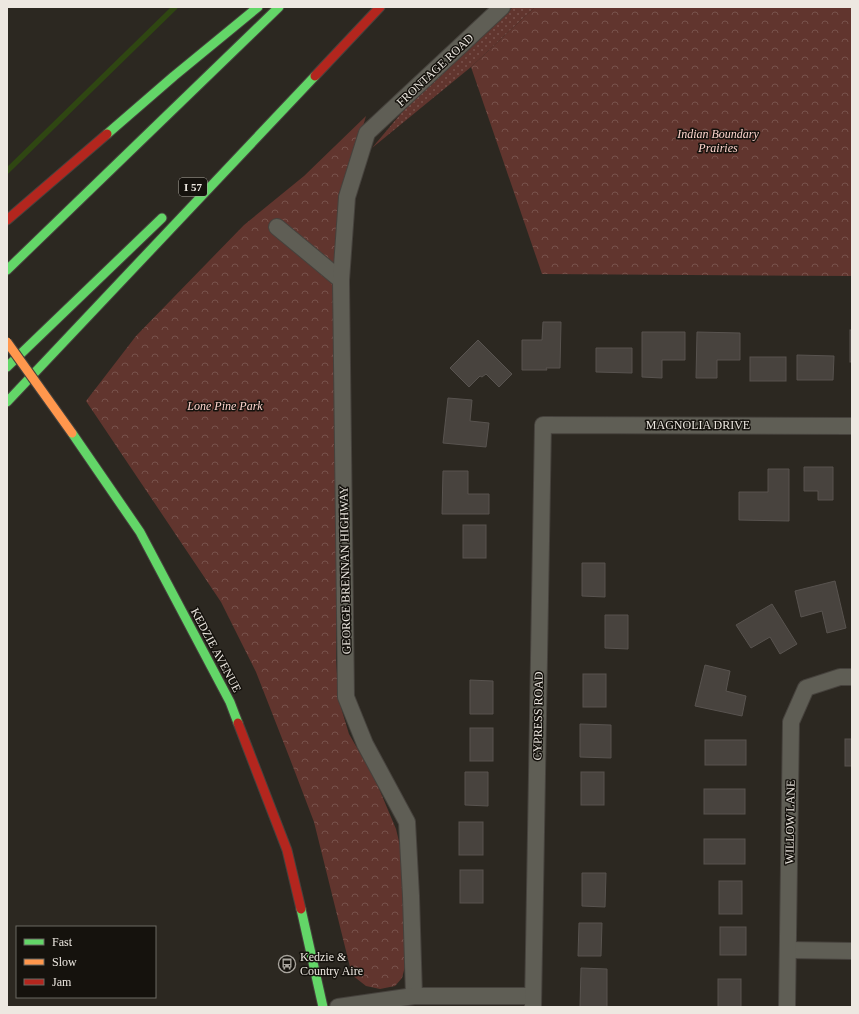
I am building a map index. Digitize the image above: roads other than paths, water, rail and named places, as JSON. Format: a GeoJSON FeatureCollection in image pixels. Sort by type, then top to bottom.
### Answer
{"type":"FeatureCollection","features":[{"type":"Feature","properties":{"kind":"main road"},"geometry":{"type":"LineString","coordinates":[[7,220],[174,76],[258,7]]}},
{"type":"Feature","properties":{"kind":"main road"},"geometry":{"type":"LineString","coordinates":[[7,270],[279,7]]}},
{"type":"Feature","properties":{"kind":"main road"},"geometry":{"type":"LineString","coordinates":[[236,146],[380,7]]}},
{"type":"Feature","properties":{"kind":"main road"},"geometry":{"type":"LineString","coordinates":[[7,402],[380,7]]}},
{"type":"Feature","properties":{"kind":"main road"},"geometry":{"type":"LineString","coordinates":[[7,367],[168,212]]}},
{"type":"Feature","properties":{"kind":"main road","name":"KEDZIE AVENUE"},"geometry":{"type":"LineString","coordinates":[[7,342],[140,532],[230,702],[287,850],[323,1007]]}},
{"type":"Feature","properties":{"kind":"street","name":"FRONTAGE ROAD"},"geometry":{"type":"LineString","coordinates":[[367,133],[502,7]]}},
{"type":"Feature","properties":{"kind":"street","name":"GEORGE BRENNAN HIGHWAY"},"geometry":{"type":"LineString","coordinates":[[367,133],[347,198],[341,280],[346,697],[365,744],[407,822],[414,996]]}},
{"type":"Feature","properties":{"kind":"street"},"geometry":{"type":"LineString","coordinates":[[277,227],[341,280]]}},
{"type":"Feature","properties":{"kind":"street","name":"MAGNOLIA DRIVE"},"geometry":{"type":"LineString","coordinates":[[544,425],[852,426]]}},
{"type":"Feature","properties":{"kind":"street","name":"CYPRESS ROAD"},"geometry":{"type":"LineString","coordinates":[[533,1002],[544,425]]}},
{"type":"Feature","properties":{"kind":"street","name":"WILLOW LANE"},"geometry":{"type":"LineString","coordinates":[[787,1007],[791,722],[806,688],[840,677],[852,677]]}},
{"type":"Feature","properties":{"kind":"street"},"geometry":{"type":"LineString","coordinates":[[788,950],[852,951]]}},
{"type":"Feature","properties":{"kind":"street"},"geometry":{"type":"LineString","coordinates":[[338,1007],[414,996],[533,1002]]}},
{"type":"Feature","properties":{"kind":"waterway"},"geometry":{"type":"LineString","coordinates":[[7,171],[175,7]]}},
{"type":"Feature","properties":{"kind":"place","name":"Kedzie & Country Aire"},"geometry":{"type":"Point","coordinates":[287,964]}},
{"type":"Feature","properties":{"kind":"park label","name":"Indian Boundary Prairies"},"geometry":{"type":"Point","coordinates":[718,141]}},
{"type":"Feature","properties":{"kind":"park label","name":"Lone Pine Park"},"geometry":{"type":"Point","coordinates":[225,406]}}]}
